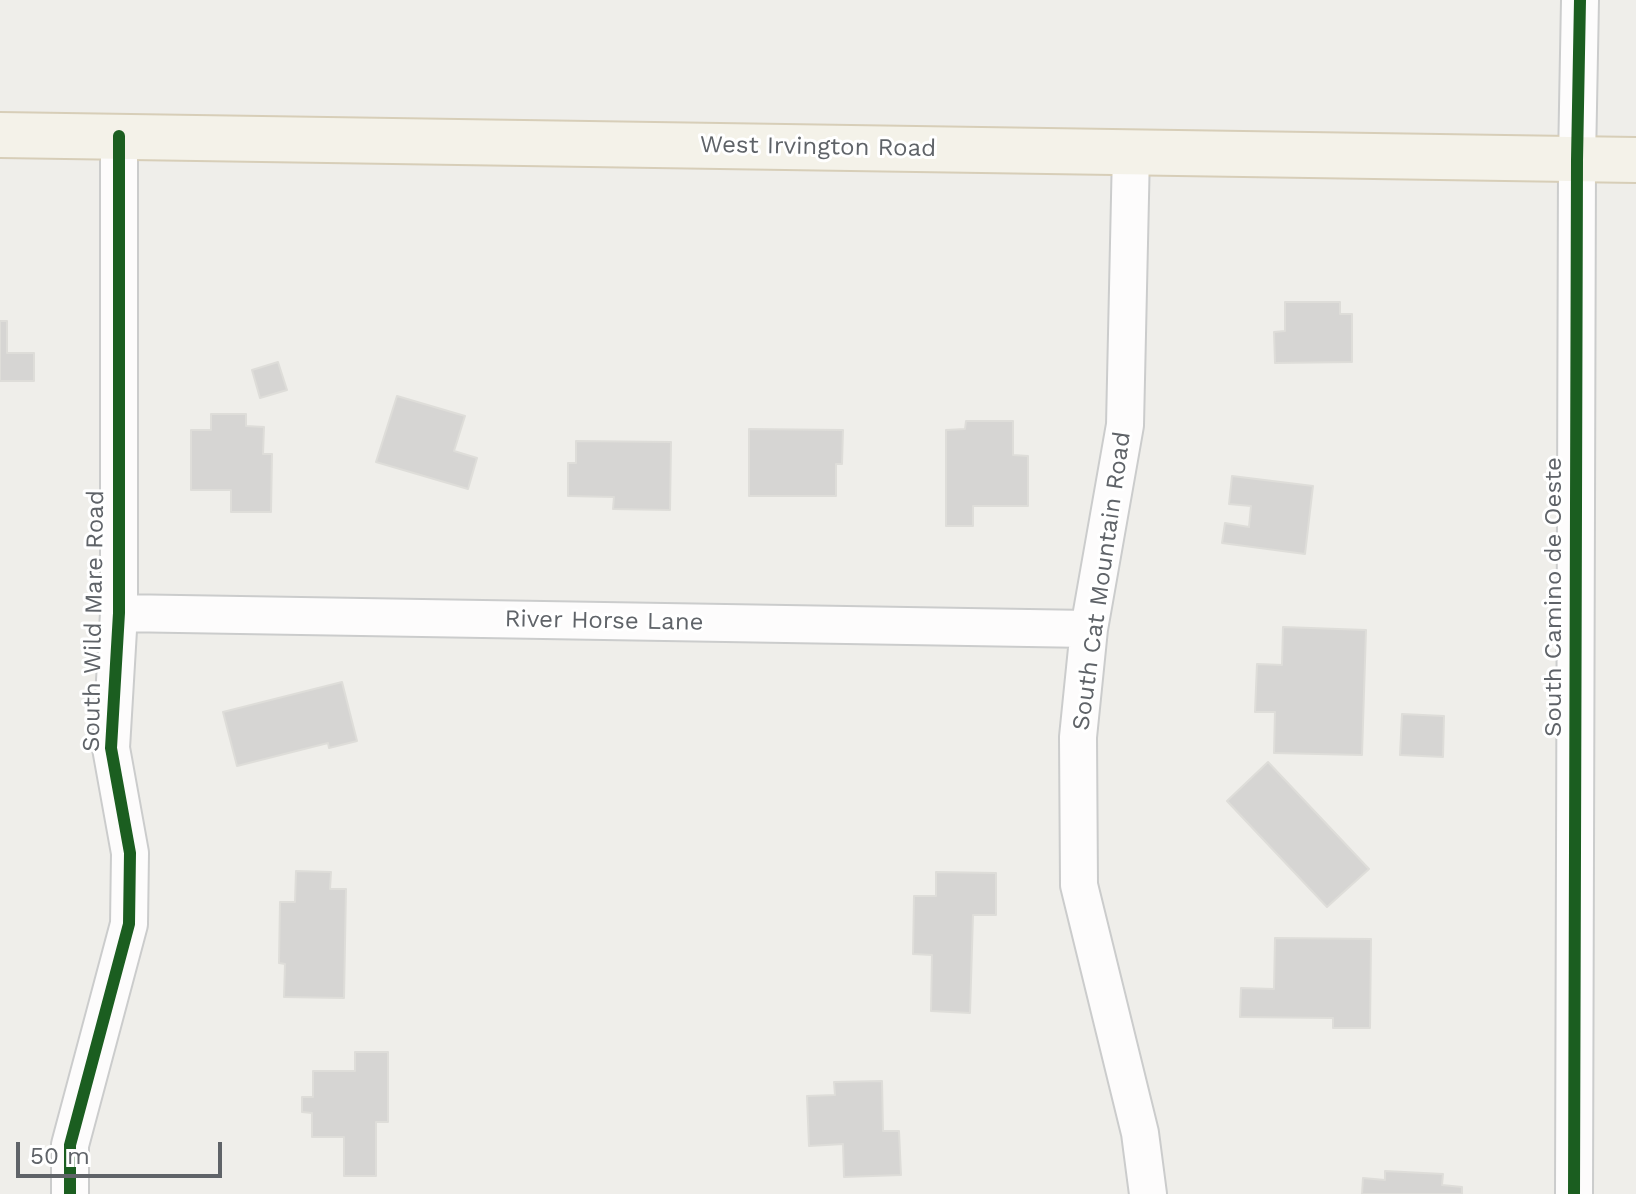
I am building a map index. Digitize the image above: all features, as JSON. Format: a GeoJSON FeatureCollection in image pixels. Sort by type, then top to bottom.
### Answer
{"type":"FeatureCollection","features":[{"type":"Feature","properties":{"kind":"main road","name":"West Irvington Road"},"geometry":{"type":"LineString","coordinates":[[0,135],[1636,160]]}},
{"type":"Feature","properties":{"kind":"street","name":"South Camino de Oeste"},"geometry":{"type":"LineString","coordinates":[[1574,1194],[1580,0]]}},
{"type":"Feature","properties":{"kind":"street","name":"South Wild Mare Road"},"geometry":{"type":"LineString","coordinates":[[70,1194],[70,1145],[129,924],[130,853],[111,748],[119,613],[119,136]]}},
{"type":"Feature","properties":{"kind":"street","name":"South Cat Mountain Road"},"geometry":{"type":"LineString","coordinates":[[1131,152],[1125,425],[1089,629],[1078,737],[1079,885],[1140,1133],[1148,1194]]}},
{"type":"Feature","properties":{"kind":"street","name":"River Horse Lane"},"geometry":{"type":"LineString","coordinates":[[119,613],[1089,629]]}},
{"type":"Feature","properties":{"kind":"building"},"geometry":{"type":"Polygon","coordinates":[[[1285,302],[1340,302],[1340,314],[1352,314],[1352,362],[1275,363],[1274,332],[1285,331],[1285,302]]]}},
{"type":"Feature","properties":{"kind":"building"},"geometry":{"type":"Polygon","coordinates":[[[0,321],[7,321],[7,353],[34,353],[34,381],[0,381],[0,321]]]}},
{"type":"Feature","properties":{"kind":"building"},"geometry":{"type":"Polygon","coordinates":[[[278,362],[287,390],[260,398],[252,370],[278,362]]]}},
{"type":"Feature","properties":{"kind":"building"},"geometry":{"type":"Polygon","coordinates":[[[397,396],[465,416],[454,451],[477,458],[468,489],[376,462],[397,396]]]}},
{"type":"Feature","properties":{"kind":"building"},"geometry":{"type":"Polygon","coordinates":[[[211,414],[246,414],[246,426],[264,427],[263,454],[272,454],[271,512],[231,512],[231,490],[191,490],[191,430],[211,430],[211,414]]]}},
{"type":"Feature","properties":{"kind":"building"},"geometry":{"type":"Polygon","coordinates":[[[966,421],[1013,421],[1013,455],[1028,456],[1028,506],[973,506],[973,526],[946,526],[946,430],[965,429],[966,421]]]}},
{"type":"Feature","properties":{"kind":"building"},"geometry":{"type":"Polygon","coordinates":[[[749,429],[843,430],[842,464],[836,464],[836,496],[749,496],[749,429]]]}},
{"type":"Feature","properties":{"kind":"building"},"geometry":{"type":"Polygon","coordinates":[[[576,441],[671,442],[670,510],[613,509],[614,497],[568,496],[568,463],[576,463],[576,441]]]}},
{"type":"Feature","properties":{"kind":"building"},"geometry":{"type":"Polygon","coordinates":[[[1232,476],[1313,486],[1305,554],[1222,543],[1225,523],[1249,527],[1251,506],[1229,504],[1232,476]]]}},
{"type":"Feature","properties":{"kind":"building"},"geometry":{"type":"Polygon","coordinates":[[[1283,627],[1366,630],[1362,755],[1274,753],[1275,712],[1255,712],[1257,664],[1282,665],[1283,627]]]}},
{"type":"Feature","properties":{"kind":"building"},"geometry":{"type":"Polygon","coordinates":[[[342,682],[357,741],[329,748],[328,743],[237,766],[223,712],[342,682]]]}},
{"type":"Feature","properties":{"kind":"building"},"geometry":{"type":"Polygon","coordinates":[[[1402,714],[1444,716],[1443,757],[1400,755],[1402,714]]]}},
{"type":"Feature","properties":{"kind":"building"},"geometry":{"type":"Polygon","coordinates":[[[1268,762],[1369,869],[1327,907],[1227,801],[1268,762]]]}},
{"type":"Feature","properties":{"kind":"building"},"geometry":{"type":"Polygon","coordinates":[[[296,871],[331,872],[330,889],[346,889],[344,998],[284,997],[285,964],[279,963],[280,902],[295,902],[296,871]]]}},
{"type":"Feature","properties":{"kind":"building"},"geometry":{"type":"Polygon","coordinates":[[[936,872],[996,873],[996,915],[973,915],[970,1013],[931,1011],[932,955],[913,954],[914,896],[936,896],[936,872]]]}},
{"type":"Feature","properties":{"kind":"building"},"geometry":{"type":"Polygon","coordinates":[[[1275,938],[1371,939],[1370,1028],[1333,1028],[1333,1018],[1240,1017],[1241,988],[1274,989],[1275,938]]]}},
{"type":"Feature","properties":{"kind":"building"},"geometry":{"type":"Polygon","coordinates":[[[355,1052],[388,1052],[388,1122],[376,1122],[376,1176],[344,1176],[344,1137],[312,1137],[312,1113],[302,1112],[302,1097],[313,1097],[313,1071],[355,1071],[355,1052]]]}},
{"type":"Feature","properties":{"kind":"building"},"geometry":{"type":"Polygon","coordinates":[[[882,1081],[883,1131],[899,1131],[901,1175],[844,1177],[843,1144],[809,1146],[807,1096],[835,1095],[834,1082],[882,1081]]]}},
{"type":"Feature","properties":{"kind":"building"},"geometry":{"type":"Polygon","coordinates":[[[1385,1171],[1443,1174],[1442,1185],[1462,1187],[1462,1194],[1362,1194],[1363,1178],[1385,1180],[1385,1171]]]}},
{"type":"Feature","properties":{"kind":"cycle path"},"geometry":{"type":"LineString","coordinates":[[1574,1194],[1580,0]]}},
{"type":"Feature","properties":{"kind":"cycle path"},"geometry":{"type":"LineString","coordinates":[[70,1194],[70,1145],[129,924],[130,853],[111,748],[119,613],[119,136]]}}]}
